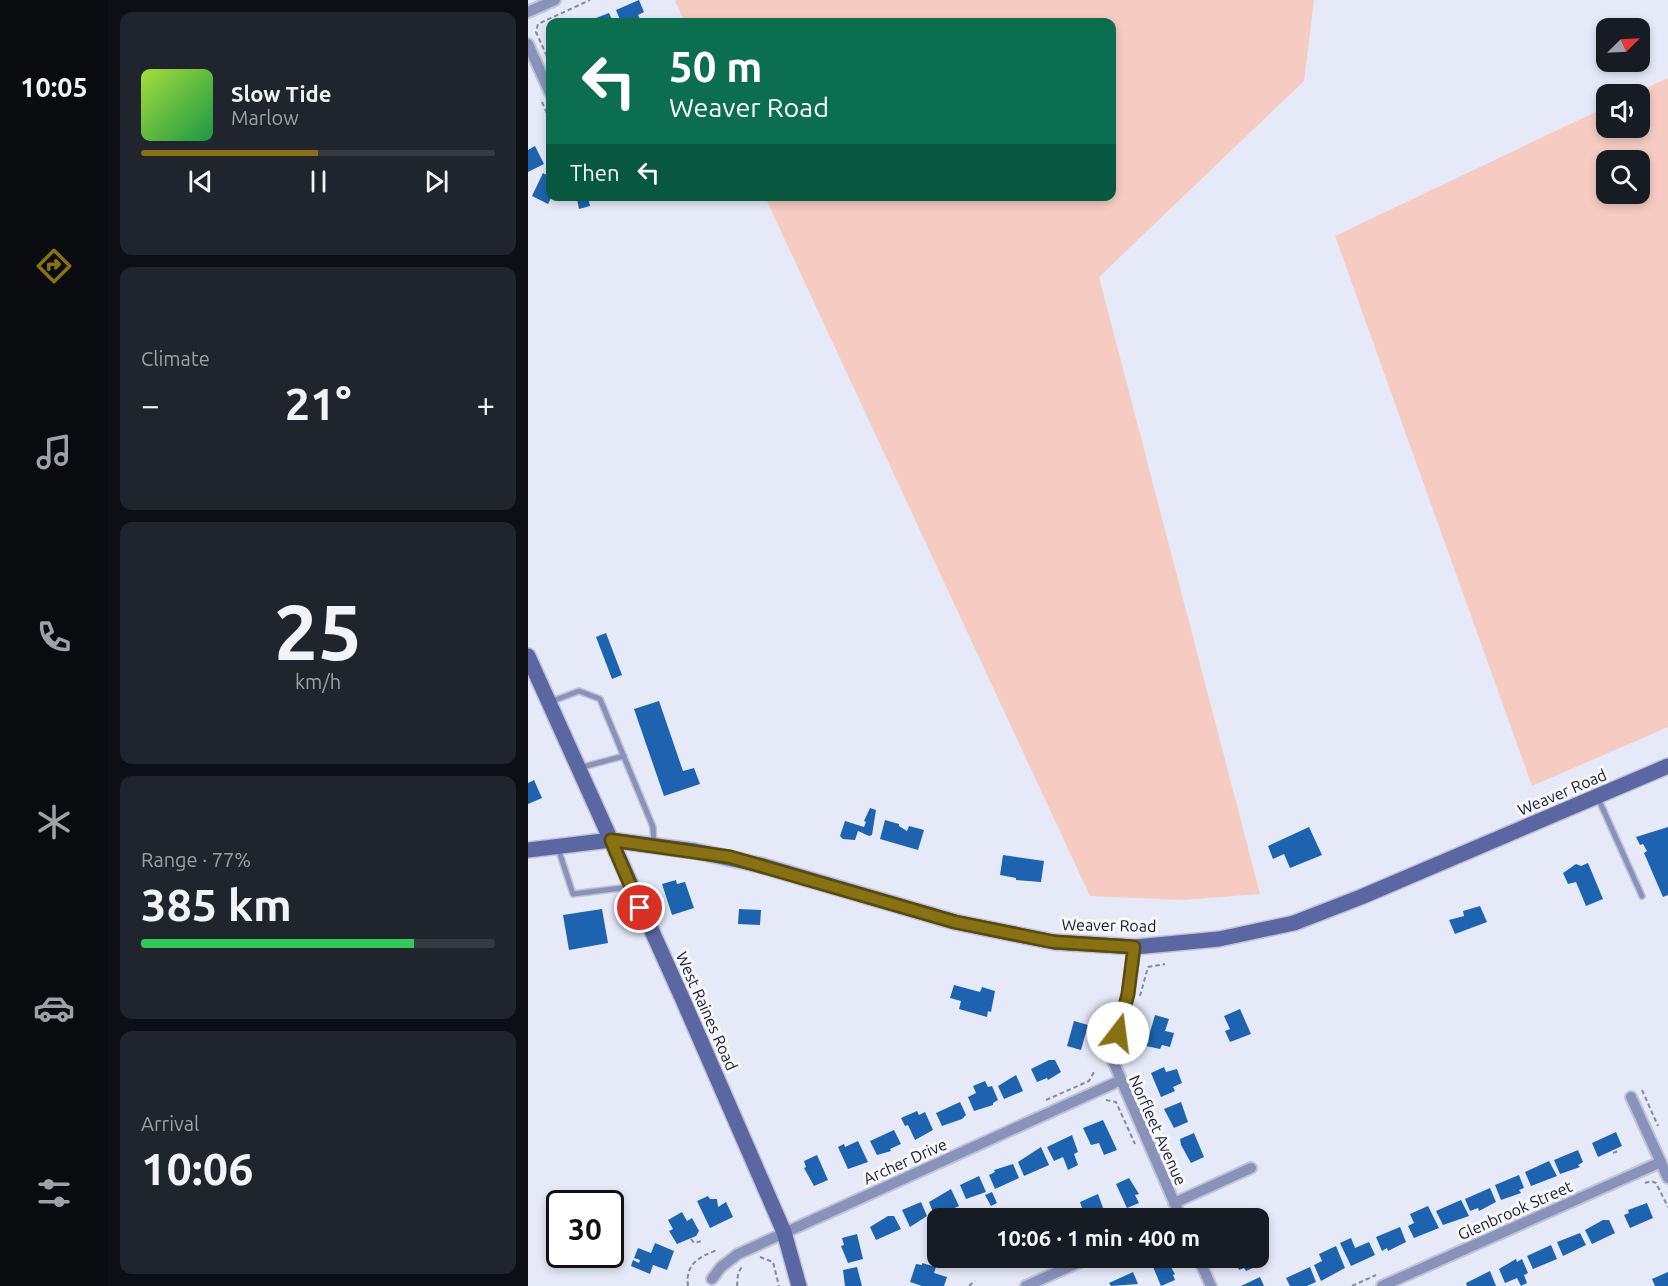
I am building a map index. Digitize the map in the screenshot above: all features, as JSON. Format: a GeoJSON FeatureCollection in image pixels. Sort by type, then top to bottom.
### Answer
{"type":"FeatureCollection","features":[{"type":"Feature","properties":{"kind":"main road","name":"West Raines Road"},"geometry":{"type":"LineString","coordinates":[[528,656],[683,1000],[784,1232],[799,1286]]}},
{"type":"Feature","properties":{"kind":"main road","name":"Weaver Road"},"geometry":{"type":"LineString","coordinates":[[528,850],[611,840],[695,851],[760,865],[955,922],[1054,942],[1134,947],[1219,939],[1294,923],[1361,897],[1668,766]]}},
{"type":"Feature","properties":{"kind":"street"},"geometry":{"type":"LineString","coordinates":[[528,12],[555,0]]}},
{"type":"Feature","properties":{"kind":"street"},"geometry":{"type":"LineString","coordinates":[[528,44],[546,84]]}},
{"type":"Feature","properties":{"kind":"street","name":"Norfleet Avenue"},"geometry":{"type":"LineString","coordinates":[[1134,947],[1128,994],[1113,1050],[1113,1061],[1119,1081],[1176,1208]]}},
{"type":"Feature","properties":{"kind":"street","name":"Archer Drive"},"geometry":{"type":"LineString","coordinates":[[711,1279],[730,1259],[784,1232],[1119,1081]]}},
{"type":"Feature","properties":{"kind":"street"},"geometry":{"type":"LineString","coordinates":[[1631,1097],[1668,1178]]}},
{"type":"Feature","properties":{"kind":"street","name":"Glenbrook Street"},"geometry":{"type":"LineString","coordinates":[[1382,1286],[1661,1162]]}},
{"type":"Feature","properties":{"kind":"street"},"geometry":{"type":"LineString","coordinates":[[1174,1203],[1251,1168]]}},
{"type":"Feature","properties":{"kind":"street"},"geometry":{"type":"LineString","coordinates":[[1026,1286],[1066,1268]]}},
{"type":"Feature","properties":{"kind":"street"},"geometry":{"type":"LineString","coordinates":[[1203,1268],[1211,1286]]}},
{"type":"Feature","properties":{"kind":"lane"},"geometry":{"type":"LineString","coordinates":[[549,703],[579,690],[600,699],[653,827],[654,846]]}},
{"type":"Feature","properties":{"kind":"lane"},"geometry":{"type":"LineString","coordinates":[[579,769],[624,756]]}},
{"type":"Feature","properties":{"kind":"lane"},"geometry":{"type":"LineString","coordinates":[[1597,796],[1642,896]]}},
{"type":"Feature","properties":{"kind":"lane"},"geometry":{"type":"LineString","coordinates":[[558,846],[573,894],[631,887]]}},
{"type":"Feature","properties":{"kind":"path"},"geometry":{"type":"LineString","coordinates":[[551,18],[590,0]]}},
{"type":"Feature","properties":{"kind":"path"},"geometry":{"type":"LineString","coordinates":[[546,20],[538,24],[536,32],[546,54]]}},
{"type":"Feature","properties":{"kind":"path"},"geometry":{"type":"LineString","coordinates":[[1140,997],[1148,967],[1165,964]]}},
{"type":"Feature","properties":{"kind":"path"},"geometry":{"type":"LineString","coordinates":[[1046,1100],[1089,1081],[1094,1072]]}},
{"type":"Feature","properties":{"kind":"path"},"geometry":{"type":"LineString","coordinates":[[1642,1090],[1659,1129]]}},
{"type":"Feature","properties":{"kind":"path"},"geometry":{"type":"LineString","coordinates":[[1103,1101],[1109,1099],[1116,1102],[1135,1144]]}},
{"type":"Feature","properties":{"kind":"path"},"geometry":{"type":"LineString","coordinates":[[1612,1153],[1620,1150]]}},
{"type":"Feature","properties":{"kind":"path"},"geometry":{"type":"LineString","coordinates":[[1635,1186],[1649,1181],[1655,1182],[1668,1208]]}},
{"type":"Feature","properties":{"kind":"path"},"geometry":{"type":"LineString","coordinates":[[691,1239],[694,1243],[702,1242]]}},
{"type":"Feature","properties":{"kind":"path"},"geometry":{"type":"LineString","coordinates":[[688,1286],[691,1266],[697,1258],[717,1250]]}},
{"type":"Feature","properties":{"kind":"path"},"geometry":{"type":"LineString","coordinates":[[752,1260],[761,1256],[771,1260],[779,1286]]}},
{"type":"Feature","properties":{"kind":"path"},"geometry":{"type":"LineString","coordinates":[[737,1286],[740,1269],[746,1263]]}},
{"type":"Feature","properties":{"kind":"path"},"geometry":{"type":"LineString","coordinates":[[969,1286],[975,1281]]}},
{"type":"Feature","properties":{"kind":"shaded area"},"geometry":{"type":"Polygon","coordinates":[[[1314,0],[1304,81],[1099,277],[1260,894],[1182,900],[1090,896],[767,201],[1116,201],[1116,18],[683,18],[675,1],[1314,0]]]}},
{"type":"Feature","properties":{"kind":"shaded area"},"geometry":{"type":"Polygon","coordinates":[[[1668,78],[1668,727],[1532,786],[1335,236],[1596,112],[1596,138],[1650,138],[1650,86],[1668,78]]]}},
{"type":"Feature","properties":{"kind":"building"},"geometry":{"type":"Polygon","coordinates":[[[639,0],[644,12],[638,15],[640,18],[619,18],[616,10],[639,0]]]}},
{"type":"Feature","properties":{"kind":"building"},"geometry":{"type":"Polygon","coordinates":[[[609,13],[611,18],[596,18],[609,13]]]}},
{"type":"Feature","properties":{"kind":"building"},"geometry":{"type":"Polygon","coordinates":[[[535,146],[544,164],[528,172],[528,150],[535,146]]]}},
{"type":"Feature","properties":{"kind":"building"},"geometry":{"type":"Polygon","coordinates":[[[543,173],[546,175],[546,201],[550,201],[548,204],[532,196],[543,173]]]}},
{"type":"Feature","properties":{"kind":"building"},"geometry":{"type":"Polygon","coordinates":[[[577,201],[589,201],[590,206],[579,209],[577,201]]]}},
{"type":"Feature","properties":{"kind":"building"},"geometry":{"type":"Polygon","coordinates":[[[606,633],[622,675],[612,679],[596,637],[606,633]]]}},
{"type":"Feature","properties":{"kind":"building"},"geometry":{"type":"Polygon","coordinates":[[[659,701],[683,771],[694,768],[700,784],[664,796],[634,709],[659,701]]]}},
{"type":"Feature","properties":{"kind":"building"},"geometry":{"type":"Polygon","coordinates":[[[534,780],[542,798],[528,804],[528,783],[534,780]]]}},
{"type":"Feature","properties":{"kind":"building"},"geometry":{"type":"Polygon","coordinates":[[[870,808],[876,810],[872,835],[858,831],[855,840],[843,839],[840,836],[845,821],[864,827],[866,822],[864,821],[870,808]]]}},
{"type":"Feature","properties":{"kind":"building"},"geometry":{"type":"Polygon","coordinates":[[[885,820],[899,824],[907,831],[909,826],[924,830],[918,850],[880,839],[885,820]]]}},
{"type":"Feature","properties":{"kind":"building"},"geometry":{"type":"Polygon","coordinates":[[[1309,827],[1322,855],[1290,868],[1284,854],[1273,859],[1268,846],[1309,827]]]}},
{"type":"Feature","properties":{"kind":"building"},"geometry":{"type":"Polygon","coordinates":[[[1668,827],[1668,895],[1663,897],[1644,853],[1647,851],[1636,837],[1668,827]]]}},
{"type":"Feature","properties":{"kind":"building"},"geometry":{"type":"Polygon","coordinates":[[[1003,855],[1044,861],[1041,882],[1016,880],[1016,878],[1000,875],[1003,855]]]}},
{"type":"Feature","properties":{"kind":"building"},"geometry":{"type":"Polygon","coordinates":[[[1588,863],[1603,899],[1586,906],[1576,882],[1568,884],[1563,873],[1576,864],[1581,866],[1588,863]]]}},
{"type":"Feature","properties":{"kind":"building"},"geometry":{"type":"Polygon","coordinates":[[[676,880],[677,884],[685,882],[694,908],[672,915],[662,884],[676,880]]]}},
{"type":"Feature","properties":{"kind":"building"},"geometry":{"type":"Polygon","coordinates":[[[1480,906],[1487,922],[1455,934],[1449,920],[1464,916],[1463,911],[1480,906]]]}},
{"type":"Feature","properties":{"kind":"building"},"geometry":{"type":"Polygon","coordinates":[[[602,909],[608,943],[569,950],[563,915],[602,909]]]}},
{"type":"Feature","properties":{"kind":"building"},"geometry":{"type":"Polygon","coordinates":[[[739,909],[761,910],[760,925],[738,924],[739,909]]]}},
{"type":"Feature","properties":{"kind":"building"},"geometry":{"type":"Polygon","coordinates":[[[954,985],[980,992],[982,987],[995,991],[991,1012],[988,1011],[987,1017],[959,1009],[961,1001],[950,998],[954,985]]]}},
{"type":"Feature","properties":{"kind":"building"},"geometry":{"type":"Polygon","coordinates":[[[1240,1009],[1251,1034],[1230,1042],[1225,1031],[1230,1029],[1224,1016],[1240,1009]]]}},
{"type":"Feature","properties":{"kind":"building"},"geometry":{"type":"Polygon","coordinates":[[[1155,1015],[1169,1019],[1165,1031],[1174,1033],[1170,1047],[1162,1045],[1160,1049],[1146,1046],[1155,1015]]]}},
{"type":"Feature","properties":{"kind":"building"},"geometry":{"type":"Polygon","coordinates":[[[1074,1021],[1088,1025],[1081,1050],[1067,1046],[1074,1021]]]}},
{"type":"Feature","properties":{"kind":"building"},"geometry":{"type":"Polygon","coordinates":[[[1049,1060],[1055,1060],[1061,1072],[1048,1080],[1047,1078],[1037,1082],[1031,1069],[1049,1060]]]}},
{"type":"Feature","properties":{"kind":"building"},"geometry":{"type":"Polygon","coordinates":[[[1164,1067],[1166,1072],[1177,1069],[1182,1083],[1173,1087],[1175,1091],[1161,1097],[1151,1073],[1164,1067]]]}},
{"type":"Feature","properties":{"kind":"building"},"geometry":{"type":"Polygon","coordinates":[[[1016,1075],[1023,1091],[1004,1099],[998,1086],[1016,1075]]]}},
{"type":"Feature","properties":{"kind":"building"},"geometry":{"type":"Polygon","coordinates":[[[985,1081],[988,1087],[992,1086],[998,1100],[993,1105],[974,1111],[968,1097],[976,1093],[973,1086],[985,1081]]]}},
{"type":"Feature","properties":{"kind":"building"},"geometry":{"type":"Polygon","coordinates":[[[960,1102],[966,1115],[962,1119],[942,1126],[936,1113],[960,1102]]]}},
{"type":"Feature","properties":{"kind":"building"},"geometry":{"type":"Polygon","coordinates":[[[1181,1102],[1188,1122],[1174,1128],[1164,1109],[1181,1102]]]}},
{"type":"Feature","properties":{"kind":"building"},"geometry":{"type":"Polygon","coordinates":[[[917,1111],[919,1115],[925,1112],[933,1130],[915,1140],[908,1125],[905,1126],[901,1118],[917,1111]]]}},
{"type":"Feature","properties":{"kind":"building"},"geometry":{"type":"Polygon","coordinates":[[[1103,1120],[1117,1150],[1104,1155],[1099,1143],[1091,1145],[1083,1128],[1103,1120]]]}},
{"type":"Feature","properties":{"kind":"building"},"geometry":{"type":"Polygon","coordinates":[[[894,1130],[901,1144],[890,1149],[891,1151],[877,1155],[870,1141],[894,1130]]]}},
{"type":"Feature","properties":{"kind":"building"},"geometry":{"type":"Polygon","coordinates":[[[1616,1132],[1622,1146],[1598,1157],[1592,1143],[1616,1132]]]}},
{"type":"Feature","properties":{"kind":"building"},"geometry":{"type":"Polygon","coordinates":[[[1194,1133],[1204,1157],[1191,1163],[1180,1139],[1194,1133]]]}},
{"type":"Feature","properties":{"kind":"building"},"geometry":{"type":"Polygon","coordinates":[[[1072,1135],[1078,1152],[1074,1154],[1078,1165],[1068,1170],[1063,1157],[1054,1161],[1047,1147],[1072,1135]]]}},
{"type":"Feature","properties":{"kind":"building"},"geometry":{"type":"Polygon","coordinates":[[[858,1141],[868,1162],[848,1169],[838,1147],[844,1144],[845,1147],[858,1141]]]}},
{"type":"Feature","properties":{"kind":"building"},"geometry":{"type":"Polygon","coordinates":[[[1041,1147],[1049,1165],[1024,1176],[1018,1162],[1041,1147]]]}},
{"type":"Feature","properties":{"kind":"building"},"geometry":{"type":"Polygon","coordinates":[[[1578,1150],[1583,1162],[1578,1165],[1580,1167],[1560,1174],[1554,1160],[1578,1150]]]}},
{"type":"Feature","properties":{"kind":"building"},"geometry":{"type":"Polygon","coordinates":[[[817,1155],[828,1180],[814,1186],[804,1168],[806,1167],[804,1161],[817,1155]]]}},
{"type":"Feature","properties":{"kind":"building"},"geometry":{"type":"Polygon","coordinates":[[[1549,1161],[1557,1176],[1531,1186],[1525,1172],[1549,1161]]]}},
{"type":"Feature","properties":{"kind":"building"},"geometry":{"type":"Polygon","coordinates":[[[1013,1164],[1019,1178],[995,1189],[989,1175],[995,1172],[994,1170],[1013,1164]]]}},
{"type":"Feature","properties":{"kind":"building"},"geometry":{"type":"Polygon","coordinates":[[[1519,1175],[1524,1188],[1519,1190],[1521,1193],[1501,1200],[1495,1185],[1519,1175]]]}},
{"type":"Feature","properties":{"kind":"building"},"geometry":{"type":"Polygon","coordinates":[[[979,1176],[986,1192],[966,1199],[960,1185],[979,1176]]]}},
{"type":"Feature","properties":{"kind":"building"},"geometry":{"type":"Polygon","coordinates":[[[1129,1178],[1139,1194],[1135,1195],[1139,1203],[1127,1208],[1116,1184],[1129,1178]]]}},
{"type":"Feature","properties":{"kind":"building"},"geometry":{"type":"Polygon","coordinates":[[[1490,1188],[1496,1202],[1479,1211],[1478,1208],[1470,1211],[1465,1199],[1490,1188]]]}},
{"type":"Feature","properties":{"kind":"building"},"geometry":{"type":"Polygon","coordinates":[[[951,1189],[959,1206],[931,1208],[929,1202],[951,1189]]]}},
{"type":"Feature","properties":{"kind":"building"},"geometry":{"type":"Polygon","coordinates":[[[992,1192],[997,1203],[991,1206],[985,1195],[992,1192]]]}},
{"type":"Feature","properties":{"kind":"building"},"geometry":{"type":"Polygon","coordinates":[[[1098,1194],[1103,1208],[1082,1208],[1080,1202],[1098,1194]]]}},
{"type":"Feature","properties":{"kind":"building"},"geometry":{"type":"Polygon","coordinates":[[[708,1196],[710,1199],[717,1199],[718,1207],[726,1202],[733,1217],[710,1228],[697,1201],[708,1196]]]}},
{"type":"Feature","properties":{"kind":"building"},"geometry":{"type":"Polygon","coordinates":[[[1461,1200],[1469,1216],[1443,1225],[1436,1211],[1461,1200]]]}},
{"type":"Feature","properties":{"kind":"building"},"geometry":{"type":"Polygon","coordinates":[[[921,1202],[927,1216],[910,1227],[902,1210],[921,1202]]]}},
{"type":"Feature","properties":{"kind":"building"},"geometry":{"type":"Polygon","coordinates":[[[1647,1203],[1653,1218],[1630,1228],[1624,1215],[1629,1213],[1628,1210],[1647,1203]]]}},
{"type":"Feature","properties":{"kind":"building"},"geometry":{"type":"Polygon","coordinates":[[[1428,1206],[1439,1228],[1414,1238],[1408,1226],[1414,1223],[1410,1214],[1428,1206]]]}},
{"type":"Feature","properties":{"kind":"building"},"geometry":{"type":"Polygon","coordinates":[[[682,1212],[687,1221],[692,1218],[699,1231],[696,1236],[677,1244],[669,1231],[673,1229],[668,1220],[682,1212]]]}},
{"type":"Feature","properties":{"kind":"building"},"geometry":{"type":"Polygon","coordinates":[[[888,1216],[894,1216],[901,1229],[876,1240],[870,1227],[888,1216]]]}},
{"type":"Feature","properties":{"kind":"building"},"geometry":{"type":"Polygon","coordinates":[[[1603,1220],[1609,1220],[1615,1233],[1592,1244],[1585,1230],[1603,1220]]]}},
{"type":"Feature","properties":{"kind":"building"},"geometry":{"type":"Polygon","coordinates":[[[1400,1227],[1406,1242],[1388,1251],[1387,1248],[1382,1251],[1376,1237],[1400,1227]]]}},
{"type":"Feature","properties":{"kind":"building"},"geometry":{"type":"Polygon","coordinates":[[[1580,1233],[1586,1245],[1563,1256],[1557,1242],[1580,1233]]]}},
{"type":"Feature","properties":{"kind":"building"},"geometry":{"type":"Polygon","coordinates":[[[857,1234],[863,1259],[848,1263],[841,1246],[844,1245],[842,1238],[857,1234]]]}},
{"type":"Feature","properties":{"kind":"building"},"geometry":{"type":"Polygon","coordinates":[[[1351,1238],[1355,1248],[1369,1242],[1375,1255],[1351,1266],[1340,1243],[1351,1238]]]}},
{"type":"Feature","properties":{"kind":"building"},"geometry":{"type":"Polygon","coordinates":[[[655,1243],[674,1251],[667,1270],[653,1265],[650,1274],[631,1266],[633,1260],[639,1263],[640,1260],[634,1258],[638,1248],[651,1253],[655,1243]]]}},
{"type":"Feature","properties":{"kind":"building"},"geometry":{"type":"Polygon","coordinates":[[[1551,1245],[1557,1259],[1533,1269],[1527,1256],[1551,1245]]]}},
{"type":"Feature","properties":{"kind":"building"},"geometry":{"type":"Polygon","coordinates":[[[1336,1246],[1345,1268],[1321,1281],[1314,1265],[1322,1261],[1319,1254],[1336,1246]]]}},
{"type":"Feature","properties":{"kind":"building"},"geometry":{"type":"Polygon","coordinates":[[[1516,1259],[1517,1262],[1522,1259],[1528,1273],[1524,1275],[1527,1283],[1521,1286],[1517,1278],[1505,1283],[1499,1269],[1516,1259]]]}},
{"type":"Feature","properties":{"kind":"building"},"geometry":{"type":"Polygon","coordinates":[[[922,1263],[927,1264],[927,1268],[936,1268],[934,1273],[947,1277],[944,1286],[922,1286],[910,1282],[916,1264],[922,1265],[922,1263]]]}},
{"type":"Feature","properties":{"kind":"building"},"geometry":{"type":"Polygon","coordinates":[[[857,1267],[862,1286],[845,1286],[843,1270],[857,1267]]]}},
{"type":"Feature","properties":{"kind":"building"},"geometry":{"type":"Polygon","coordinates":[[[1310,1267],[1316,1282],[1307,1286],[1290,1286],[1286,1278],[1310,1267]]]}},
{"type":"Feature","properties":{"kind":"building"},"geometry":{"type":"Polygon","coordinates":[[[1154,1268],[1171,1268],[1175,1280],[1161,1286],[1154,1268]]]}},
{"type":"Feature","properties":{"kind":"building"},"geometry":{"type":"Polygon","coordinates":[[[1490,1271],[1496,1286],[1467,1286],[1466,1283],[1490,1271]]]}},
{"type":"Feature","properties":{"kind":"building"},"geometry":{"type":"Polygon","coordinates":[[[1133,1272],[1138,1284],[1111,1286],[1109,1283],[1133,1272]]]}},
{"type":"Feature","properties":{"kind":"building"},"geometry":{"type":"Polygon","coordinates":[[[1668,1272],[1668,1286],[1655,1286],[1652,1279],[1668,1272]]]}},
{"type":"Feature","properties":{"kind":"building"},"geometry":{"type":"Polygon","coordinates":[[[1260,1277],[1264,1286],[1241,1286],[1260,1277]]]}},
{"type":"Feature","properties":{"kind":"route"},"geometry":{"type":"LineString","coordinates":[[640,908],[611,840],[730,857],[955,922],[1054,942],[1134,947],[1128,994],[1118,1033]]}}]}
